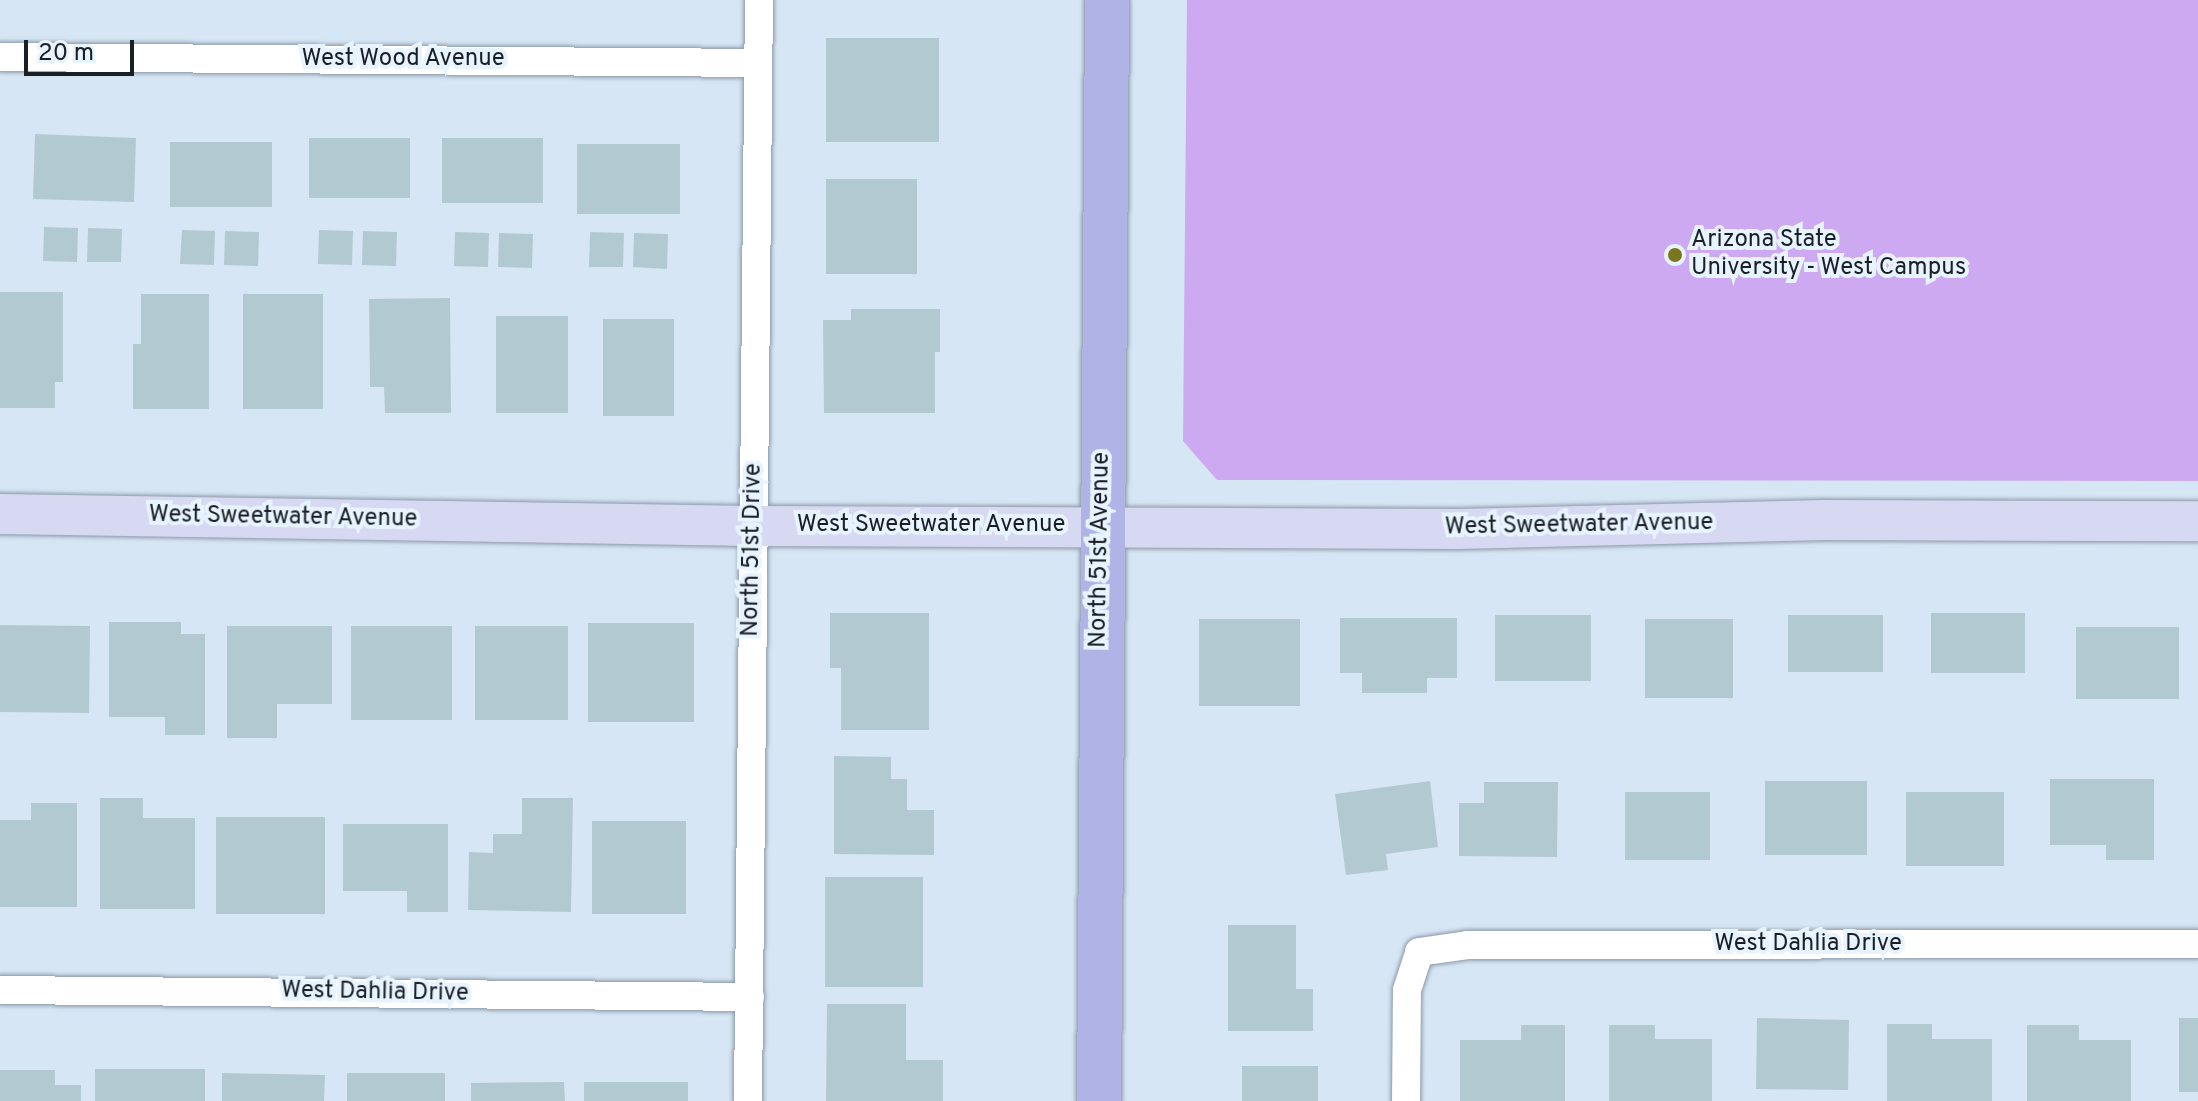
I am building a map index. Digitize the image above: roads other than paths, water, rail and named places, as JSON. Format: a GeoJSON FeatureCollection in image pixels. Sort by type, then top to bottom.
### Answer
{"type":"FeatureCollection","features":[{"type":"Feature","properties":{"kind":"main road","name":"North 51st Avenue"},"geometry":{"type":"LineString","coordinates":[[1099,1101],[1107,0]]}},
{"type":"Feature","properties":{"kind":"street","name":"North 51st Drive"},"geometry":{"type":"LineString","coordinates":[[748,1101],[759,0]]}},
{"type":"Feature","properties":{"kind":"street","name":"West Wood Avenue"},"geometry":{"type":"LineString","coordinates":[[0,57],[758,63]]}},
{"type":"Feature","properties":{"kind":"street","name":"West Sweetwater Avenue"},"geometry":{"type":"LineString","coordinates":[[0,514],[753,526],[1458,529],[1824,520],[2198,521]]}},
{"type":"Feature","properties":{"kind":"street","name":"West Dahlia Drive"},"geometry":{"type":"LineString","coordinates":[[1406,1101],[1407,990],[1419,952],[1468,945],[2198,944]]}},
{"type":"Feature","properties":{"kind":"street","name":"West Dahlia Drive"},"geometry":{"type":"LineString","coordinates":[[0,990],[750,997]]}},
{"type":"Feature","properties":{"kind":"place","name":"Arizona State University - West Campus"},"geometry":{"type":"Point","coordinates":[1675,255]}}]}
